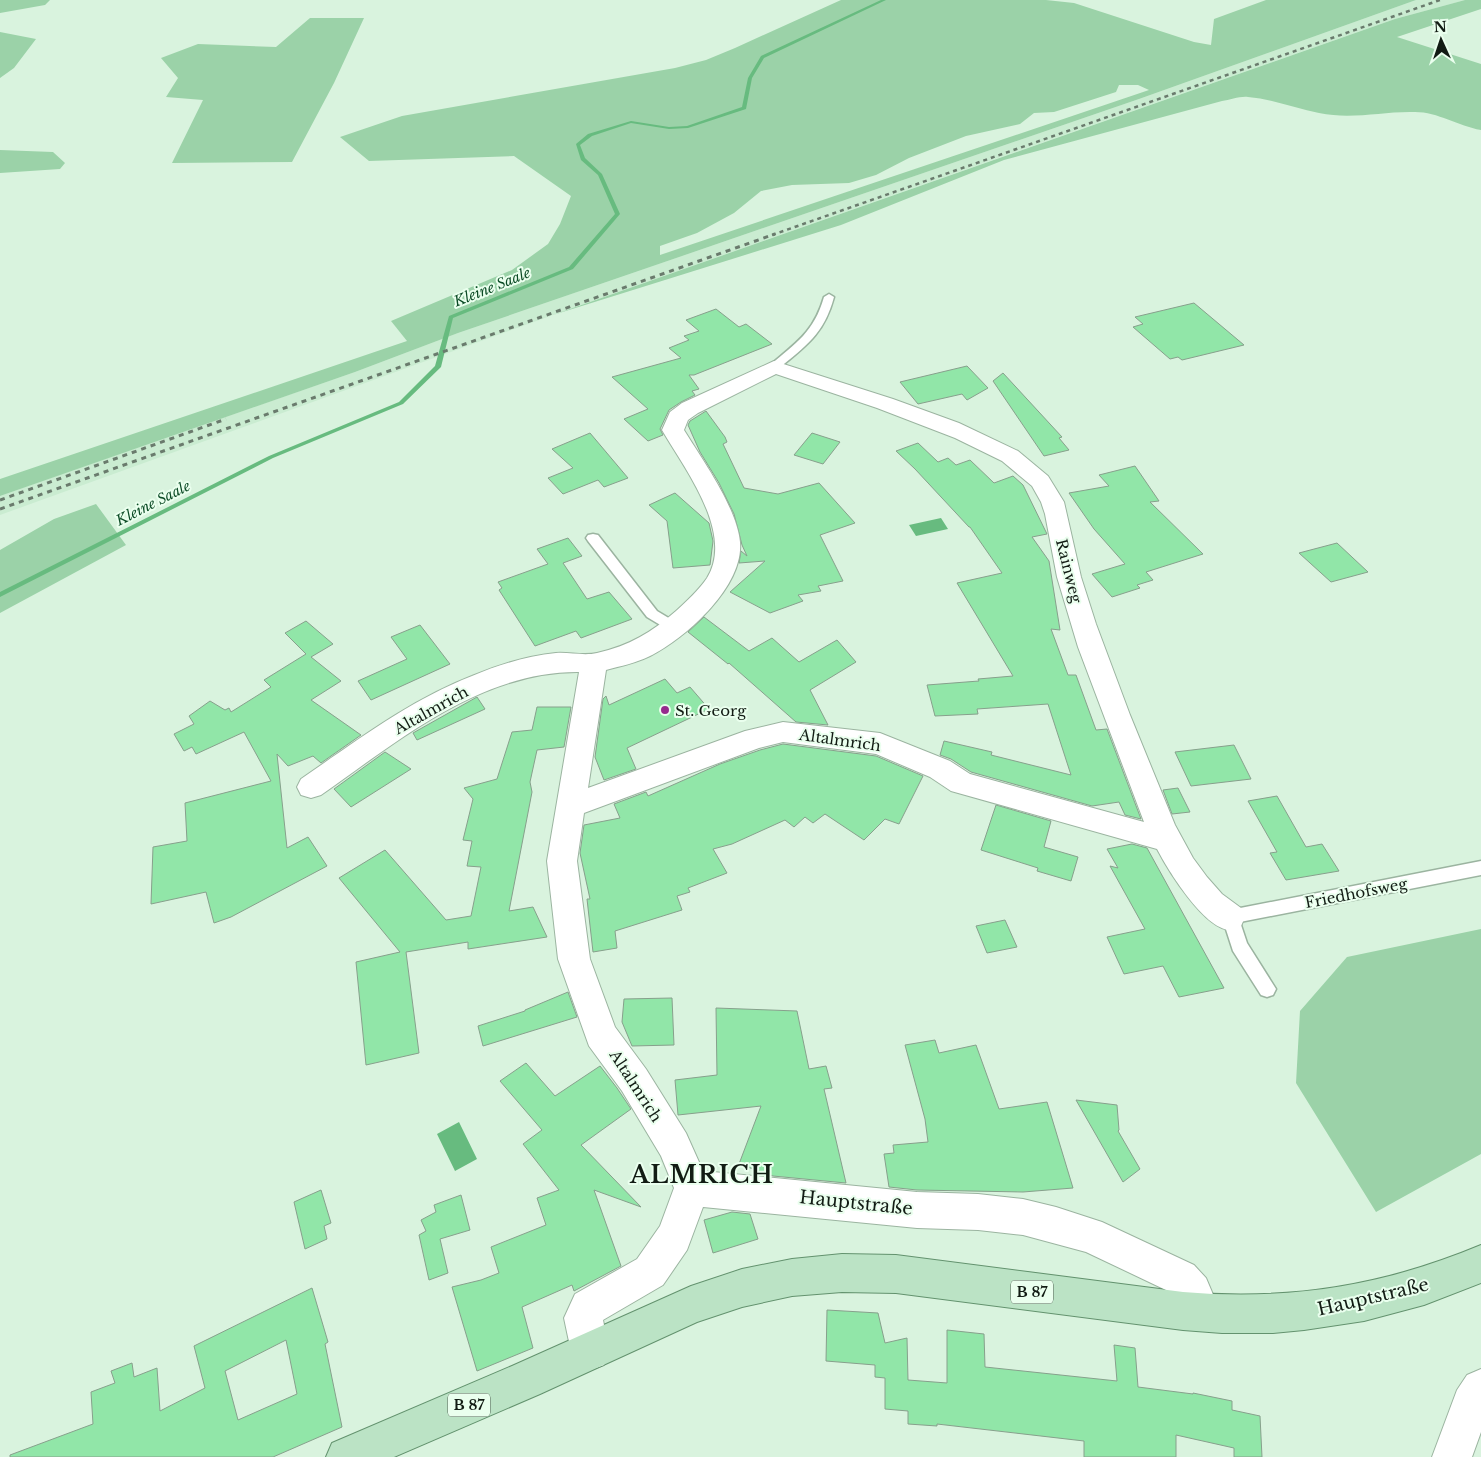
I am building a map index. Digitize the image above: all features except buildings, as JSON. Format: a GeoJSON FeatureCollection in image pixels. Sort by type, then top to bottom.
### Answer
{"type":"FeatureCollection","features":[{"type":"Feature","properties":{"kind":"main road","name":"Hauptstraße"},"geometry":{"type":"LineString","coordinates":[[346,1457],[719,1294],[771,1280],[813,1274],[854,1272],[896,1274],[1177,1310],[1242,1314],[1337,1308],[1394,1296],[1452,1277],[1481,1264]]}},
{"type":"Feature","properties":{"kind":"street","name":"Altalmrich"},"geometry":{"type":"LineString","coordinates":[[311,787],[415,715],[456,694],[499,676],[530,667],[574,660],[594,663],[624,656],[639,650],[672,626],[712,590],[727,560],[728,535],[706,485],[673,430],[678,417],[690,408],[774,367]]}},
{"type":"Feature","properties":{"kind":"street","name":"Rainweg"},"geometry":{"type":"LineString","coordinates":[[774,367],[920,416],[972,437],[1004,452],[1025,467],[1041,482],[1051,497],[1067,568],[1085,632],[1125,738],[1167,840],[1198,888],[1214,907],[1230,917]]}},
{"type":"Feature","properties":{"kind":"street","name":"Altalmrich"},"geometry":{"type":"LineString","coordinates":[[594,663],[562,860],[574,959],[601,1034],[634,1080],[674,1145],[692,1188]]}},
{"type":"Feature","properties":{"kind":"street","name":"Altalmrich"},"geometry":{"type":"LineString","coordinates":[[570,806],[755,738],[783,732],[880,744],[940,769],[961,783],[1167,840]]}},
{"type":"Feature","properties":{"kind":"street","name":"Hauptstraße"},"geometry":{"type":"LineString","coordinates":[[692,1188],[917,1210],[978,1212],[1023,1217],[1089,1235],[1181,1278],[1193,1291],[1201,1311]]}},
{"type":"Feature","properties":{"kind":"street"},"geometry":{"type":"LineString","coordinates":[[590,1351],[583,1318],[588,1307],[650,1272],[674,1237],[692,1188]]}},
{"type":"Feature","properties":{"kind":"street"},"geometry":{"type":"LineString","coordinates":[[1452,1457],[1471,1404],[1481,1389]]}},
{"type":"Feature","properties":{"kind":"lane","name":"Altalmrich"},"geometry":{"type":"LineString","coordinates":[[774,367],[812,336],[826,308],[829,297]]}},
{"type":"Feature","properties":{"kind":"lane"},"geometry":{"type":"LineString","coordinates":[[593,538],[652,614],[672,626]]}},
{"type":"Feature","properties":{"kind":"lane","name":"Friedhofsweg"},"geometry":{"type":"LineString","coordinates":[[1230,917],[1481,868]]}},
{"type":"Feature","properties":{"kind":"lane"},"geometry":{"type":"LineString","coordinates":[[1230,917],[1239,946],[1267,989]]}},
{"type":"Feature","properties":{"kind":"shaded area"},"geometry":{"type":"Polygon","coordinates":[[[0,0],[50,0],[45,5],[0,13],[0,0]]]}},
{"type":"Feature","properties":{"kind":"shaded area"},"geometry":{"type":"Polygon","coordinates":[[[841,0],[1046,0],[1074,3],[1194,42],[1211,45],[1214,19],[1266,0],[1416,0],[1139,99],[458,333],[355,372],[0,496],[0,479],[407,341],[391,321],[512,270],[548,244],[560,224],[571,196],[514,156],[369,161],[340,137],[402,116],[675,68],[706,60],[841,0]],[[1119,85],[1116,92],[1054,112],[1034,113],[1020,124],[966,136],[909,158],[876,175],[849,183],[792,185],[761,191],[734,213],[697,233],[660,246],[660,255],[1149,90],[1138,85],[1119,85]]]}},
{"type":"Feature","properties":{"kind":"shaded area"},"geometry":{"type":"Polygon","coordinates":[[[1416,0],[1465,0],[1395,19],[998,158],[553,315],[0,515],[0,496],[355,372],[458,333],[1139,99],[1416,0]]]}},
{"type":"Feature","properties":{"kind":"shaded area"},"geometry":{"type":"Polygon","coordinates":[[[1465,0],[1481,0],[1481,9],[1397,37],[1481,64],[1481,130],[1432,114],[1415,112],[1344,116],[1310,111],[1248,97],[1222,101],[1004,160],[841,225],[553,315],[1395,19],[1465,0]]]}},
{"type":"Feature","properties":{"kind":"shaded area"},"geometry":{"type":"Polygon","coordinates":[[[310,18],[364,18],[334,83],[292,162],[172,163],[203,100],[166,97],[178,78],[161,58],[198,44],[276,47],[310,18]]]}},
{"type":"Feature","properties":{"kind":"shaded area"},"geometry":{"type":"Polygon","coordinates":[[[0,32],[36,39],[14,68],[0,78],[0,32]]]}},
{"type":"Feature","properties":{"kind":"shaded area"},"geometry":{"type":"Polygon","coordinates":[[[0,150],[53,152],[65,163],[60,169],[0,173],[0,150]]]}},
{"type":"Feature","properties":{"kind":"shaded area"},"geometry":{"type":"Polygon","coordinates":[[[96,504],[126,545],[0,613],[0,550],[54,519],[96,504]]]}},
{"type":"Feature","properties":{"kind":"shaded area"},"geometry":{"type":"Polygon","coordinates":[[[941,518],[948,529],[916,536],[909,525],[941,518]]]}},
{"type":"Feature","properties":{"kind":"shaded area"},"geometry":{"type":"Polygon","coordinates":[[[1481,929],[1481,1154],[1376,1212],[1296,1083],[1300,1011],[1347,957],[1481,929]]]}},
{"type":"Feature","properties":{"kind":"shaded area"},"geometry":{"type":"Polygon","coordinates":[[[459,1122],[477,1159],[455,1171],[437,1134],[459,1122]]]}},
{"type":"Feature","properties":{"kind":"waterway","name":"Kleine Saale"},"geometry":{"type":"LineString","coordinates":[[0,595],[271,457],[401,403],[438,367],[451,317],[571,268],[618,214],[600,174],[583,159],[578,145],[590,135],[631,122],[669,128],[688,127],[744,108],[750,78],[762,57],[884,0]]}},
{"type":"Feature","properties":{"kind":"railway"},"geometry":{"type":"LineString","coordinates":[[772,235],[1440,0]]}},
{"type":"Feature","properties":{"kind":"railway"},"geometry":{"type":"LineString","coordinates":[[0,509],[775,234]]}},
{"type":"Feature","properties":{"kind":"railway"},"geometry":{"type":"LineString","coordinates":[[0,500],[226,419]]}},
{"type":"Feature","properties":{"kind":"place","name":"St. Georg"},"geometry":{"type":"Point","coordinates":[665,710]}},
{"type":"Feature","properties":{"kind":"district","name":"ALMRICH"},"geometry":{"type":"Point","coordinates":[702,1174]}}]}
